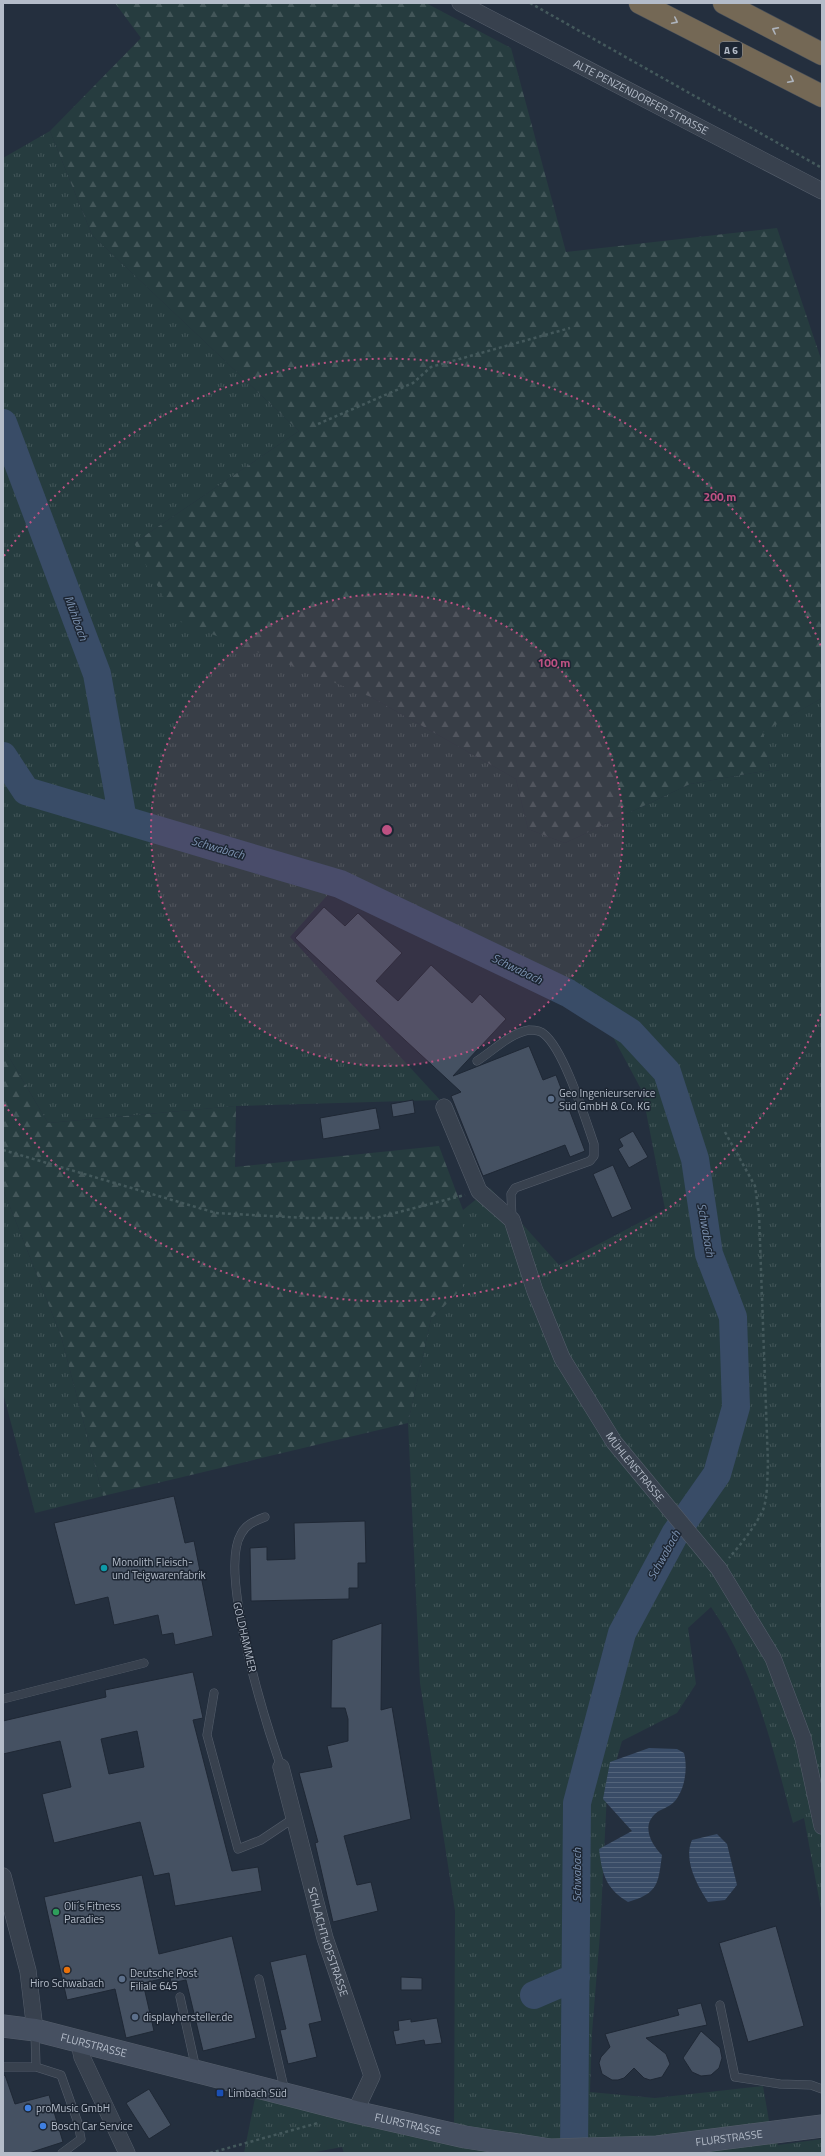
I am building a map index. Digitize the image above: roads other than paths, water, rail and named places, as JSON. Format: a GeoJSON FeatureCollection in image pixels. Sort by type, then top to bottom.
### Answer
{"type":"FeatureCollection","features":[{"type":"Feature","properties":{"kind":"highway","name":"A 6"},"geometry":{"type":"LineString","coordinates":[[640,3],[822,96]]}},
{"type":"Feature","properties":{"kind":"highway"},"geometry":{"type":"LineString","coordinates":[[724,3],[822,54]]}},
{"type":"Feature","properties":{"kind":"street","name":"ALTE PENZENDORFER STRASSE"},"geometry":{"type":"LineString","coordinates":[[460,3],[822,191]]}},
{"type":"Feature","properties":{"kind":"street"},"geometry":{"type":"LineString","coordinates":[[444,1107],[479,1191],[512,1220]]}},
{"type":"Feature","properties":{"kind":"street","name":"MÜHLENSTRASSE"},"geometry":{"type":"LineString","coordinates":[[512,1220],[535,1291],[562,1358],[614,1442],[719,1569],[773,1658],[803,1738],[822,1826]]}},
{"type":"Feature","properties":{"kind":"street","name":"SCHLACHTHOFSTRASSE"},"geometry":{"type":"LineString","coordinates":[[281,1767],[325,1938],[372,2076],[355,2112]]}},
{"type":"Feature","properties":{"kind":"street"},"geometry":{"type":"LineString","coordinates":[[3,1876],[28,1972],[35,2030]]}},
{"type":"Feature","properties":{"kind":"street","name":"FLURSTRASSE"},"geometry":{"type":"LineString","coordinates":[[3,2026],[35,2030],[79,2043],[285,2095],[465,2137],[551,2150],[657,2147],[822,2126]]}},
{"type":"Feature","properties":{"kind":"street"},"geometry":{"type":"LineString","coordinates":[[79,2043],[82,2057],[127,2153]]}},
{"type":"Feature","properties":{"kind":"lane"},"geometry":{"type":"LineString","coordinates":[[477,1061],[516,1034],[530,1030],[543,1032],[552,1043],[563,1065],[594,1144],[594,1156],[590,1161],[515,1188],[511,1194],[512,1220]]}},
{"type":"Feature","properties":{"kind":"lane","name":"GOLDHAMMER"},"geometry":{"type":"LineString","coordinates":[[265,1517],[246,1527],[240,1535],[234,1577],[237,1607],[244,1637],[273,1744],[281,1767]]}},
{"type":"Feature","properties":{"kind":"lane"},"geometry":{"type":"LineString","coordinates":[[3,1699],[144,1663]]}},
{"type":"Feature","properties":{"kind":"lane"},"geometry":{"type":"LineString","coordinates":[[214,1693],[207,1735],[238,1849],[261,1840],[294,1818]]}},
{"type":"Feature","properties":{"kind":"lane"},"geometry":{"type":"LineString","coordinates":[[258,1978],[285,2095]]}},
{"type":"Feature","properties":{"kind":"lane"},"geometry":{"type":"LineString","coordinates":[[180,1997],[196,2072]]}},
{"type":"Feature","properties":{"kind":"lane"},"geometry":{"type":"LineString","coordinates":[[720,2005],[735,2077],[780,2084],[811,2085],[822,2089]]}},
{"type":"Feature","properties":{"kind":"lane"},"geometry":{"type":"LineString","coordinates":[[35,2030],[36,2067]]}},
{"type":"Feature","properties":{"kind":"lane"},"geometry":{"type":"LineString","coordinates":[[3,2067],[36,2067],[61,2075],[78,2123],[81,2139],[62,2153]]}},
{"type":"Feature","properties":{"kind":"water"},"geometry":{"type":"Polygon","coordinates":[[[649,1748],[677,1749],[684,1753],[686,1772],[681,1791],[675,1801],[655,1814],[649,1824],[648,1830],[652,1841],[662,1855],[659,1874],[655,1886],[645,1895],[628,1902],[614,1891],[606,1879],[603,1873],[599,1849],[632,1831],[603,1799],[610,1762],[649,1748]]]}},
{"type":"Feature","properties":{"kind":"water"},"geometry":{"type":"Polygon","coordinates":[[[717,1834],[727,1844],[737,1885],[725,1900],[708,1902],[692,1872],[689,1856],[690,1848],[692,1840],[717,1834]]]}},
{"type":"Feature","properties":{"kind":"waterway","name":"Mühlbach"},"geometry":{"type":"LineString","coordinates":[[3,423],[97,674],[123,820]]}},
{"type":"Feature","properties":{"kind":"waterway","name":"Schwabach"},"geometry":{"type":"LineString","coordinates":[[3,756],[26,791],[340,884],[568,993],[630,1032],[667,1072],[695,1159],[709,1254],[733,1317],[736,1407],[717,1474],[675,1534],[622,1633],[577,1803],[574,2153]]}},
{"type":"Feature","properties":{"kind":"waterway"},"geometry":{"type":"LineString","coordinates":[[534,1995],[576,1977]]}},
{"type":"Feature","properties":{"kind":"place","name":"Geo Ingenieurservice Süd GmbH & Co. KG"},"geometry":{"type":"Point","coordinates":[551,1099]}},
{"type":"Feature","properties":{"kind":"place","name":"Monolith Fleisch- und Teigwarenfabrik"},"geometry":{"type":"Point","coordinates":[104,1568]}},
{"type":"Feature","properties":{"kind":"place","name":"Oli´s Fitness Paradies"},"geometry":{"type":"Point","coordinates":[56,1912]}},
{"type":"Feature","properties":{"kind":"place","name":"Hiro Schwabach"},"geometry":{"type":"Point","coordinates":[67,1970]}},
{"type":"Feature","properties":{"kind":"place","name":"Deutsche Post Filiale 645"},"geometry":{"type":"Point","coordinates":[122,1979]}},
{"type":"Feature","properties":{"kind":"place","name":"displayhersteller.de"},"geometry":{"type":"Point","coordinates":[135,2017]}},
{"type":"Feature","properties":{"kind":"place","name":"Limbach Süd"},"geometry":{"type":"Point","coordinates":[220,2093]}},
{"type":"Feature","properties":{"kind":"place","name":"proMusic GmbH"},"geometry":{"type":"Point","coordinates":[28,2108]}},
{"type":"Feature","properties":{"kind":"place","name":"Bosch Car Service"},"geometry":{"type":"Point","coordinates":[43,2126]}}]}
